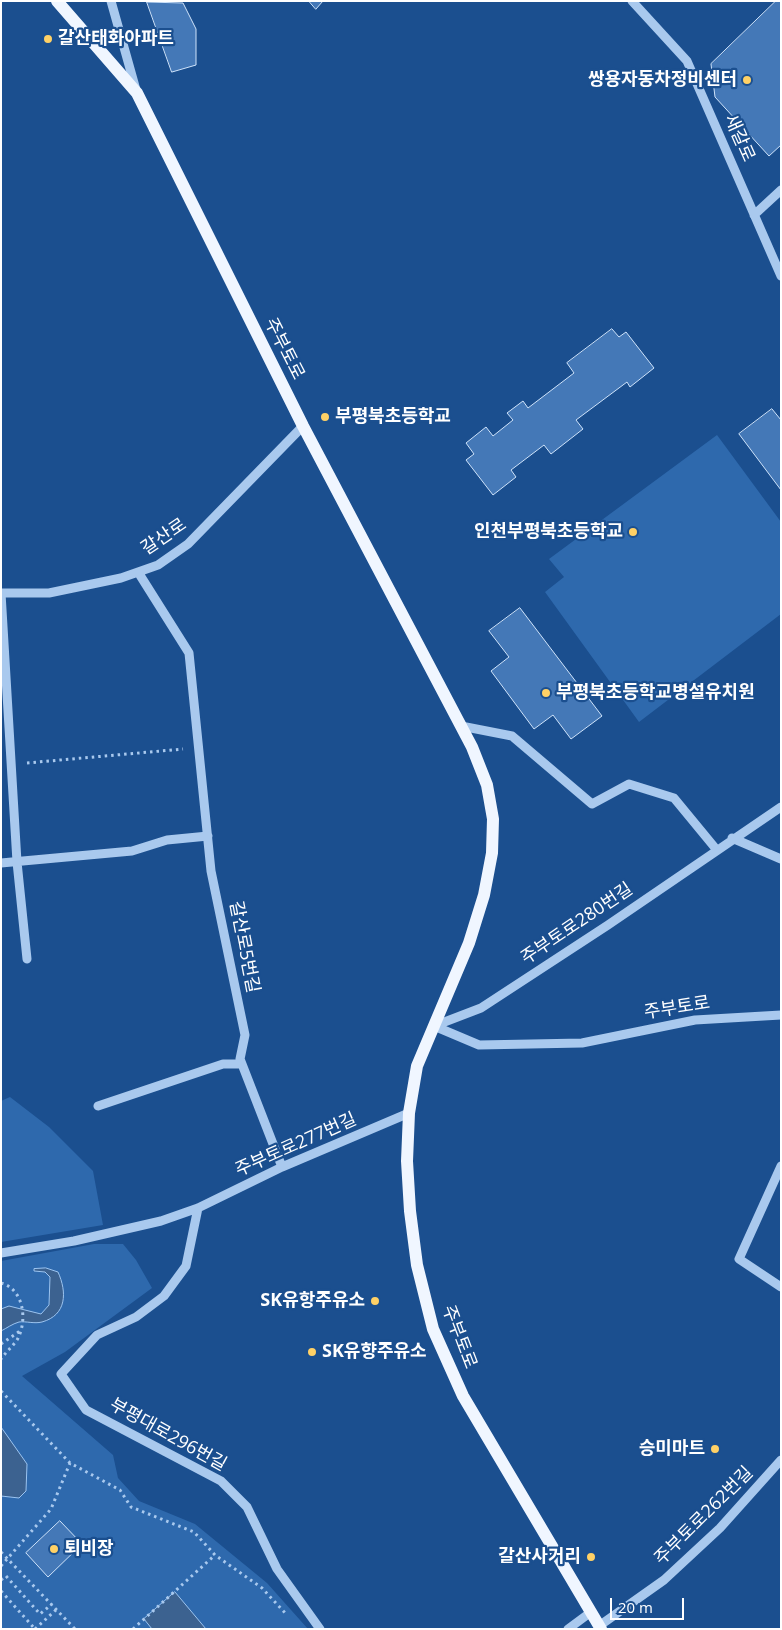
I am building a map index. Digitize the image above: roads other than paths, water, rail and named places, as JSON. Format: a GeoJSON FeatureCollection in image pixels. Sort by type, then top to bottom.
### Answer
{"type":"FeatureCollection","features":[{"type":"Feature","properties":{"kind":"main road","name":"주부토로"},"geometry":{"type":"LineString","coordinates":[[58,1],[137,93],[303,426],[461,726],[487,785],[493,819],[492,852],[484,896],[469,943],[417,1066],[409,1113],[407,1161],[410,1211],[418,1265],[433,1328],[463,1396],[600,1627]]}},
{"type":"Feature","properties":{"kind":"street"},"geometry":{"type":"LineString","coordinates":[[111,1],[137,93]]}},
{"type":"Feature","properties":{"kind":"street","name":"새갈로"},"geometry":{"type":"LineString","coordinates":[[632,1],[687,61],[781,276]]}},
{"type":"Feature","properties":{"kind":"street"},"geometry":{"type":"LineString","coordinates":[[754,215],[781,190]]}},
{"type":"Feature","properties":{"kind":"street","name":"갈산로"},"geometry":{"type":"LineString","coordinates":[[1,594],[49,594],[121,578],[158,565],[188,544],[303,426]]}},
{"type":"Feature","properties":{"kind":"street","name":"갈산로5번길"},"geometry":{"type":"LineString","coordinates":[[138,572],[189,653],[211,871],[245,1035],[240,1059],[282,1167]]}},
{"type":"Feature","properties":{"kind":"street"},"geometry":{"type":"LineString","coordinates":[[1,594],[17,862],[27,958]]}},
{"type":"Feature","properties":{"kind":"street"},"geometry":{"type":"LineString","coordinates":[[461,726],[512,736],[592,804],[629,784],[674,798],[716,849]]}},
{"type":"Feature","properties":{"kind":"street","name":"주부토로280번길"},"geometry":{"type":"LineString","coordinates":[[434,1026],[481,1008],[608,925],[732,838],[781,807]]}},
{"type":"Feature","properties":{"kind":"street"},"geometry":{"type":"LineString","coordinates":[[1,863],[132,851],[167,840],[208,836]]}},
{"type":"Feature","properties":{"kind":"street"},"geometry":{"type":"LineString","coordinates":[[732,838],[781,859]]}},
{"type":"Feature","properties":{"kind":"street","name":"주부토로"},"geometry":{"type":"LineString","coordinates":[[434,1026],[479,1044],[582,1043],[695,1020],[781,1014]]}},
{"type":"Feature","properties":{"kind":"street"},"geometry":{"type":"LineString","coordinates":[[98,1106],[223,1064],[242,1064]]}},
{"type":"Feature","properties":{"kind":"street","name":"주부토로277번길"},"geometry":{"type":"LineString","coordinates":[[1,1253],[124,1230],[161,1221],[198,1208],[282,1167],[409,1113]]}},
{"type":"Feature","properties":{"kind":"street"},"geometry":{"type":"LineString","coordinates":[[781,1166],[739,1258],[781,1287]]}},
{"type":"Feature","properties":{"kind":"street","name":"부평대로296번길"},"geometry":{"type":"LineString","coordinates":[[198,1208],[186,1266],[164,1296],[136,1317],[97,1336],[61,1374],[86,1410],[220,1480],[241,1500],[247,1507],[277,1569],[320,1629]]}},
{"type":"Feature","properties":{"kind":"street","name":"주부토로262번길"},"geometry":{"type":"LineString","coordinates":[[600,1627],[671,1573],[720,1528],[781,1460]]}},
{"type":"Feature","properties":{"kind":"street"},"geometry":{"type":"LineString","coordinates":[[568,1629],[591,1612]]}},
{"type":"Feature","properties":{"kind":"place","name":"갈산태화아파트"},"geometry":{"type":"Point","coordinates":[48,39]}},
{"type":"Feature","properties":{"kind":"place","name":"쌍용자동차정비센터"},"geometry":{"type":"Point","coordinates":[747,80]}},
{"type":"Feature","properties":{"kind":"place","name":"부평북초등학교"},"geometry":{"type":"Point","coordinates":[325,417]}},
{"type":"Feature","properties":{"kind":"place","name":"인천부평북초등학교"},"geometry":{"type":"Point","coordinates":[633,532]}},
{"type":"Feature","properties":{"kind":"place","name":"부평북초등학교병설유치원"},"geometry":{"type":"Point","coordinates":[546,693]}},
{"type":"Feature","properties":{"kind":"place","name":"SK유항주유소"},"geometry":{"type":"Point","coordinates":[375,1301]}},
{"type":"Feature","properties":{"kind":"place","name":"SK유향주유소"},"geometry":{"type":"Point","coordinates":[312,1352]}},
{"type":"Feature","properties":{"kind":"place","name":"승미마트"},"geometry":{"type":"Point","coordinates":[715,1449]}},
{"type":"Feature","properties":{"kind":"place","name":"퇴비장"},"geometry":{"type":"Point","coordinates":[54,1549]}},
{"type":"Feature","properties":{"kind":"place","name":"갈산사거리"},"geometry":{"type":"Point","coordinates":[591,1557]}}]}
